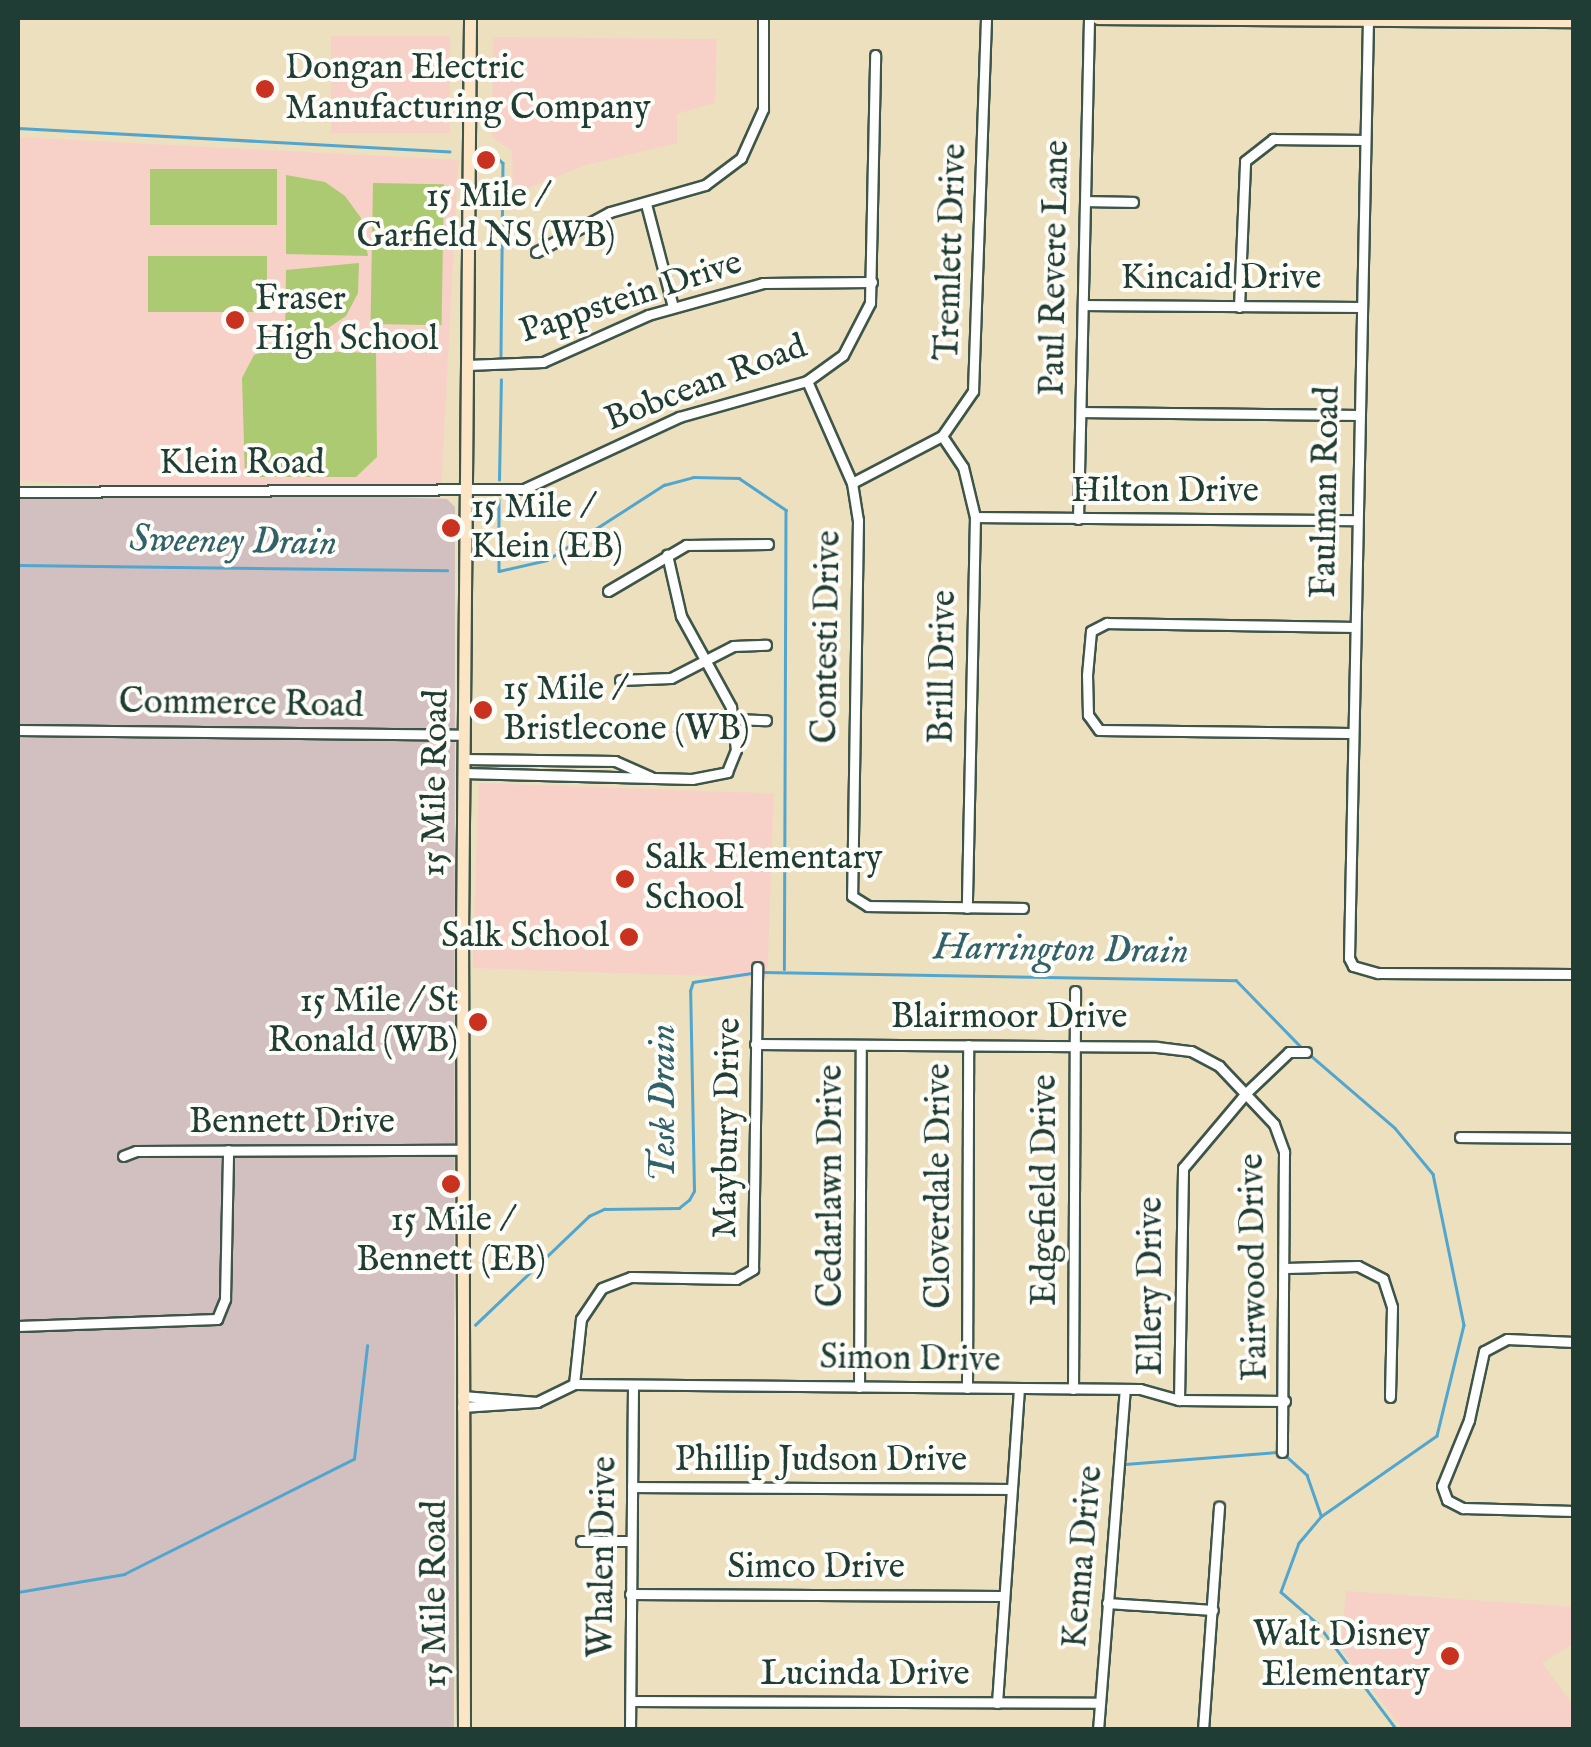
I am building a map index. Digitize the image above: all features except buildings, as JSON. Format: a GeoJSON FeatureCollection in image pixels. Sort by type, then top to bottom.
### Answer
{"type":"FeatureCollection","features":[{"type":"Feature","properties":{"kind":"main road","name":"15 Mile Road"},"geometry":{"type":"LineString","coordinates":[[464,1730],[463,759],[470,18]]}},
{"type":"Feature","properties":{"kind":"main road"},"geometry":{"type":"LineString","coordinates":[[1098,18],[1574,21]]}},
{"type":"Feature","properties":{"kind":"street"},"geometry":{"type":"LineString","coordinates":[[536,252],[595,218],[718,178],[751,146],[766,84],[763,18]]}},
{"type":"Feature","properties":{"kind":"street","name":"Tremlett Drive"},"geometry":{"type":"LineString","coordinates":[[852,482],[942,436],[968,404],[976,377],[986,18]]}},
{"type":"Feature","properties":{"kind":"street","name":"Paul Revere Lane"},"geometry":{"type":"LineString","coordinates":[[1078,519],[1089,18]]}},
{"type":"Feature","properties":{"kind":"street","name":"Faulman Road"},"geometry":{"type":"LineString","coordinates":[[1368,19],[1350,732],[1352,966],[1378,973],[1574,974]]}},
{"type":"Feature","properties":{"kind":"street","name":"Bobcean Road"},"geometry":{"type":"LineString","coordinates":[[466,491],[533,487],[679,417],[807,381],[834,364],[858,334],[872,282],[876,55]]}},
{"type":"Feature","properties":{"kind":"street"},"geometry":{"type":"LineString","coordinates":[[1239,307],[1245,161],[1273,139],[1363,140]]}},
{"type":"Feature","properties":{"kind":"street"},"geometry":{"type":"LineString","coordinates":[[1086,201],[1133,202]]}},
{"type":"Feature","properties":{"kind":"street"},"geometry":{"type":"LineString","coordinates":[[646,204],[674,308]]}},
{"type":"Feature","properties":{"kind":"street","name":"Pappstein Drive"},"geometry":{"type":"LineString","coordinates":[[467,366],[543,362],[674,308],[778,281],[872,282]]}},
{"type":"Feature","properties":{"kind":"street","name":"Kincaid Drive"},"geometry":{"type":"LineString","coordinates":[[1084,305],[1358,307]]}},
{"type":"Feature","properties":{"kind":"street","name":"Contesti Drive"},"geometry":{"type":"LineString","coordinates":[[807,381],[852,482],[859,538],[855,903],[966,908]]}},
{"type":"Feature","properties":{"kind":"street"},"geometry":{"type":"LineString","coordinates":[[1080,412],[1356,415]]}},
{"type":"Feature","properties":{"kind":"street","name":"Brill Drive"},"geometry":{"type":"LineString","coordinates":[[942,436],[964,467],[975,516],[966,908]]}},
{"type":"Feature","properties":{"kind":"street","name":"Klein Road"},"geometry":{"type":"LineString","coordinates":[[18,492],[466,491]]}},
{"type":"Feature","properties":{"kind":"street","name":"Hilton Drive"},"geometry":{"type":"LineString","coordinates":[[975,516],[1355,520]]}},
{"type":"Feature","properties":{"kind":"street"},"geometry":{"type":"LineString","coordinates":[[608,590],[667,555],[698,543],[768,544]]}},
{"type":"Feature","properties":{"kind":"street"},"geometry":{"type":"LineString","coordinates":[[463,773],[710,779],[727,772],[736,750],[734,718],[680,616],[667,555]]}},
{"type":"Feature","properties":{"kind":"street"},"geometry":{"type":"LineString","coordinates":[[1350,732],[1094,728],[1088,675],[1095,627],[1352,627]]}},
{"type":"Feature","properties":{"kind":"street"},"geometry":{"type":"LineString","coordinates":[[620,680],[671,678],[733,646],[766,645]]}},
{"type":"Feature","properties":{"kind":"street"},"geometry":{"type":"LineString","coordinates":[[734,718],[766,720]]}},
{"type":"Feature","properties":{"kind":"street","name":"Commerce Road"},"geometry":{"type":"LineString","coordinates":[[18,730],[464,735]]}},
{"type":"Feature","properties":{"kind":"street"},"geometry":{"type":"LineString","coordinates":[[463,759],[620,762],[654,778]]}},
{"type":"Feature","properties":{"kind":"street"},"geometry":{"type":"LineString","coordinates":[[966,908],[1023,908]]}},
{"type":"Feature","properties":{"kind":"street","name":"Maybury Drive"},"geometry":{"type":"LineString","coordinates":[[574,1384],[580,1319],[602,1288],[631,1278],[750,1274],[757,967]]}},
{"type":"Feature","properties":{"kind":"street","name":"Edgefield Drive"},"geometry":{"type":"LineString","coordinates":[[1073,1389],[1075,991]]}},
{"type":"Feature","properties":{"kind":"street","name":"Blairmoor Drive"},"geometry":{"type":"LineString","coordinates":[[755,1044],[1074,1044],[1191,1050],[1219,1066],[1247,1092]]}},
{"type":"Feature","properties":{"kind":"street","name":"Cedarlawn Drive"},"geometry":{"type":"LineString","coordinates":[[859,1387],[861,1045]]}},
{"type":"Feature","properties":{"kind":"street","name":"Cloverdale Drive"},"geometry":{"type":"LineString","coordinates":[[967,1388],[968,1046]]}},
{"type":"Feature","properties":{"kind":"street","name":"Ellery Drive"},"geometry":{"type":"LineString","coordinates":[[1179,1400],[1180,1180],[1196,1146],[1247,1092],[1289,1052],[1306,1052]]}},
{"type":"Feature","properties":{"kind":"street","name":"Fairwood Drive"},"geometry":{"type":"LineString","coordinates":[[1247,1092],[1274,1124],[1284,1152],[1282,1452]]}},
{"type":"Feature","properties":{"kind":"street"},"geometry":{"type":"LineString","coordinates":[[1460,1137],[1574,1138]]}},
{"type":"Feature","properties":{"kind":"street"},"geometry":{"type":"LineString","coordinates":[[18,1326],[217,1320],[225,1299],[228,1150]]}},
{"type":"Feature","properties":{"kind":"street","name":"Bennett Drive"},"geometry":{"type":"LineString","coordinates":[[123,1156],[228,1150],[462,1150]]}},
{"type":"Feature","properties":{"kind":"street"},"geometry":{"type":"LineString","coordinates":[[1286,1268],[1358,1266],[1383,1279],[1392,1308],[1390,1397]]}},
{"type":"Feature","properties":{"kind":"street"},"geometry":{"type":"LineString","coordinates":[[1574,1342],[1508,1339],[1489,1346],[1469,1420],[1442,1486],[1447,1500],[1473,1510],[1574,1511]]}},
{"type":"Feature","properties":{"kind":"street","name":"Simon Drive"},"geometry":{"type":"LineString","coordinates":[[462,1401],[537,1402],[574,1384],[1125,1389],[1179,1400],[1285,1400]]}},
{"type":"Feature","properties":{"kind":"street","name":"Whalen Drive"},"geometry":{"type":"LineString","coordinates":[[630,1730],[633,1385]]}},
{"type":"Feature","properties":{"kind":"street"},"geometry":{"type":"LineString","coordinates":[[997,1703],[1001,1596],[1018,1389]]}},
{"type":"Feature","properties":{"kind":"street","name":"Kenna Drive"},"geometry":{"type":"LineString","coordinates":[[1098,1730],[1125,1389]]}},
{"type":"Feature","properties":{"kind":"street","name":"Phillip Judson Drive"},"geometry":{"type":"LineString","coordinates":[[632,1487],[1010,1490]]}},
{"type":"Feature","properties":{"kind":"street"},"geometry":{"type":"LineString","coordinates":[[1204,1730],[1219,1507]]}},
{"type":"Feature","properties":{"kind":"street"},"geometry":{"type":"LineString","coordinates":[[581,1541],[630,1540]]}},
{"type":"Feature","properties":{"kind":"street","name":"Simco Drive"},"geometry":{"type":"LineString","coordinates":[[630,1594],[1001,1596]]}},
{"type":"Feature","properties":{"kind":"street"},"geometry":{"type":"LineString","coordinates":[[1108,1603],[1213,1610]]}},
{"type":"Feature","properties":{"kind":"street","name":"Lucinda Drive"},"geometry":{"type":"LineString","coordinates":[[630,1701],[1100,1703]]}},
{"type":"Feature","properties":{"kind":"shaded area"},"geometry":{"type":"Polygon","coordinates":[[[331,36],[450,36],[450,133],[331,133],[331,36]]]}},
{"type":"Feature","properties":{"kind":"shaded area"},"geometry":{"type":"Polygon","coordinates":[[[493,37],[717,39],[715,103],[677,114],[677,143],[586,165],[513,194],[512,151],[492,137],[493,37]]]}},
{"type":"Feature","properties":{"kind":"shaded area","name":"Fraser High School"},"geometry":{"type":"Polygon","coordinates":[[[18,137],[458,160],[440,503],[18,480],[18,137]]]}},
{"type":"Feature","properties":{"kind":"shaded area"},"geometry":{"type":"Polygon","coordinates":[[[18,497],[391,497],[447,499],[455,507],[454,1729],[18,1729],[18,497]]]}},
{"type":"Feature","properties":{"kind":"shaded area","name":"Salk Elementary School"},"geometry":{"type":"Polygon","coordinates":[[[479,783],[774,793],[767,978],[473,968],[479,783]]]}},
{"type":"Feature","properties":{"kind":"shaded area","name":"Walt Disney Elementary"},"geometry":{"type":"Polygon","coordinates":[[[1346,1591],[1573,1607],[1573,1644],[1542,1663],[1573,1705],[1573,1729],[1403,1729],[1341,1649],[1346,1591]]]}},
{"type":"Feature","properties":{"kind":"green space"},"geometry":{"type":"Polygon","coordinates":[[[150,169],[277,169],[277,225],[150,225],[150,169]]]}},
{"type":"Feature","properties":{"kind":"green space"},"geometry":{"type":"Polygon","coordinates":[[[286,175],[325,182],[345,196],[361,218],[368,256],[286,254],[286,175]]]}},
{"type":"Feature","properties":{"kind":"green space"},"geometry":{"type":"Polygon","coordinates":[[[373,183],[444,184],[442,325],[371,324],[373,183]]]}},
{"type":"Feature","properties":{"kind":"green space"},"geometry":{"type":"Polygon","coordinates":[[[148,256],[267,256],[267,312],[148,312],[148,256]]]}},
{"type":"Feature","properties":{"kind":"green space"},"geometry":{"type":"Polygon","coordinates":[[[359,263],[358,293],[346,316],[315,337],[285,340],[286,270],[359,263]]]}},
{"type":"Feature","properties":{"kind":"green space"},"geometry":{"type":"Polygon","coordinates":[[[271,350],[376,353],[377,457],[356,477],[245,477],[242,378],[254,355],[271,350]]]}},
{"type":"Feature","properties":{"kind":"waterway","name":"Harrington Drain"},"geometry":{"type":"LineString","coordinates":[[18,128],[449,151]]}},
{"type":"Feature","properties":{"kind":"waterway","name":"Harrington Drain"},"geometry":{"type":"LineString","coordinates":[[491,152],[503,163],[501,356]]}},
{"type":"Feature","properties":{"kind":"waterway","name":"Harrington Drain"},"geometry":{"type":"LineString","coordinates":[[499,480],[501,380]]}},
{"type":"Feature","properties":{"kind":"waterway","name":"Harrington Drain"},"geometry":{"type":"LineString","coordinates":[[499,500],[499,571],[547,560],[664,485],[693,477],[739,478],[786,510],[784,969]]}},
{"type":"Feature","properties":{"kind":"waterway","name":"Sweeney Drain"},"geometry":{"type":"LineString","coordinates":[[18,565],[447,570]]}},
{"type":"Feature","properties":{"kind":"waterway","name":"Harrington Drain"},"geometry":{"type":"LineString","coordinates":[[763,972],[1236,980],[1303,1049]]}},
{"type":"Feature","properties":{"kind":"waterway","name":"Tesk Drain"},"geometry":{"type":"LineString","coordinates":[[475,1325],[589,1216],[604,1209],[679,1208],[689,1200],[694,1191],[690,991],[693,982],[751,973]]}},
{"type":"Feature","properties":{"kind":"waterway","name":"Harrington Drain"},"geometry":{"type":"LineString","coordinates":[[1309,1054],[1395,1128],[1433,1174],[1464,1325],[1437,1436],[1321,1517],[1299,1543],[1281,1592],[1317,1623],[1397,1730]]}},
{"type":"Feature","properties":{"kind":"waterway","name":"Tesk Drain"},"geometry":{"type":"LineString","coordinates":[[18,1592],[124,1574],[354,1459],[367,1346]]}},
{"type":"Feature","properties":{"kind":"waterway"},"geometry":{"type":"LineString","coordinates":[[1125,1464],[1278,1452]]}},
{"type":"Feature","properties":{"kind":"waterway"},"geometry":{"type":"LineString","coordinates":[[1285,1455],[1307,1475],[1321,1515]]}},
{"type":"Feature","properties":{"kind":"place","name":"Dongan Electric Manufacturing Company"},"geometry":{"type":"Point","coordinates":[265,89]}},
{"type":"Feature","properties":{"kind":"place","name":"15 Mile / Garfield NS (WB)"},"geometry":{"type":"Point","coordinates":[486,160]}},
{"type":"Feature","properties":{"kind":"place","name":"Fraser High School"},"geometry":{"type":"Point","coordinates":[235,320]}},
{"type":"Feature","properties":{"kind":"place","name":"15 Mile / Klein (EB)"},"geometry":{"type":"Point","coordinates":[451,528]}},
{"type":"Feature","properties":{"kind":"place","name":"15 Mile / Bristlecone (WB)"},"geometry":{"type":"Point","coordinates":[483,710]}},
{"type":"Feature","properties":{"kind":"place","name":"Salk Elementary School"},"geometry":{"type":"Point","coordinates":[625,879]}},
{"type":"Feature","properties":{"kind":"place","name":"Salk School"},"geometry":{"type":"Point","coordinates":[629,937]}},
{"type":"Feature","properties":{"kind":"place","name":"15 Mile / St Ronald (WB)"},"geometry":{"type":"Point","coordinates":[478,1022]}},
{"type":"Feature","properties":{"kind":"place","name":"15 Mile / Bennett (EB)"},"geometry":{"type":"Point","coordinates":[451,1184]}},
{"type":"Feature","properties":{"kind":"place","name":"Walt Disney Elementary"},"geometry":{"type":"Point","coordinates":[1450,1656]}}]}
